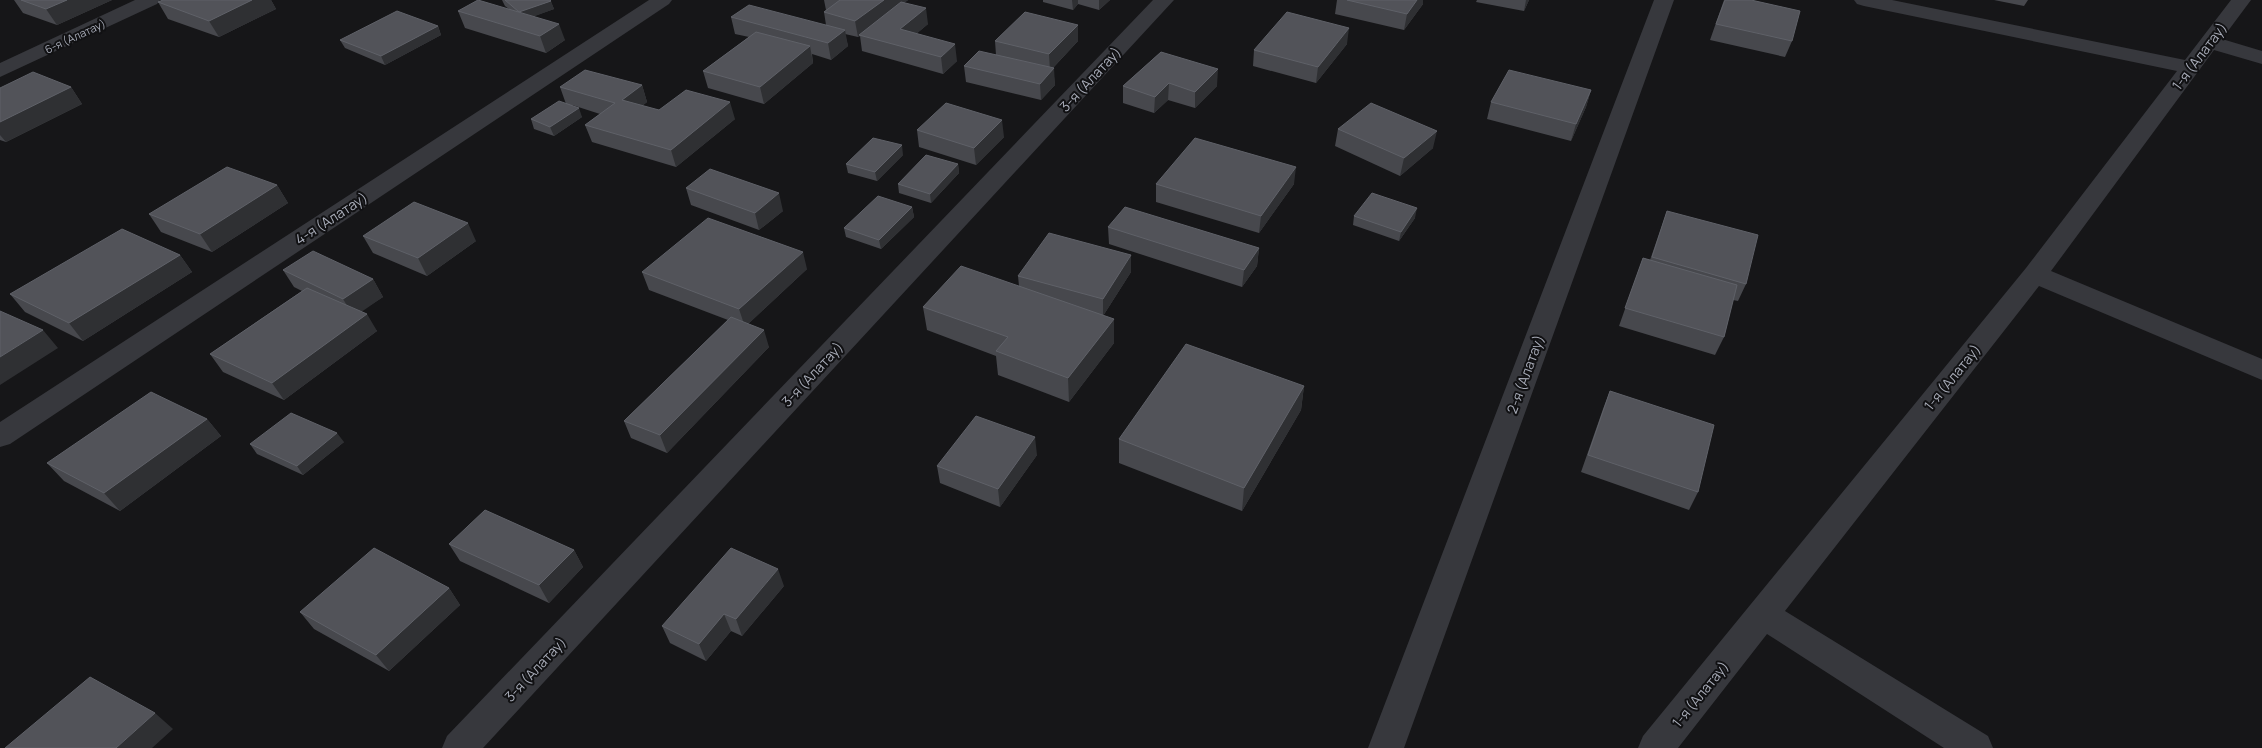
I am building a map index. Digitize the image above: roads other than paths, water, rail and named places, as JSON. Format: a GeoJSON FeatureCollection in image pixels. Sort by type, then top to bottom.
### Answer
{"type":"FeatureCollection","features":[{"type":"Feature","properties":{"kind":"street","name":"6-я (Алатау)"},"geometry":{"type":"LineString","coordinates":[[0,71],[150,0]]}},
{"type":"Feature","properties":{"kind":"street","name":"4-я (Алатау)"},"geometry":{"type":"LineString","coordinates":[[0,436],[662,0]]}},
{"type":"Feature","properties":{"kind":"street","name":"3-я (Алатау)"},"geometry":{"type":"LineString","coordinates":[[460,748],[1164,0]]}},
{"type":"Feature","properties":{"kind":"street","name":"2-я (Алатау)"},"geometry":{"type":"LineString","coordinates":[[1386,748],[1664,0]]}},
{"type":"Feature","properties":{"kind":"street"},"geometry":{"type":"LineString","coordinates":[[1864,0],[2190,67]]}},
{"type":"Feature","properties":{"kind":"street","name":"1-я (Алатау)"},"geometry":{"type":"LineString","coordinates":[[1656,748],[2035,274],[2241,0]]}},
{"type":"Feature","properties":{"kind":"street"},"geometry":{"type":"LineString","coordinates":[[2209,42],[2262,58]]}},
{"type":"Feature","properties":{"kind":"street"},"geometry":{"type":"LineString","coordinates":[[2035,274],[2262,370]]}},
{"type":"Feature","properties":{"kind":"street"},"geometry":{"type":"LineString","coordinates":[[1763,614],[1975,748]]}}]}
